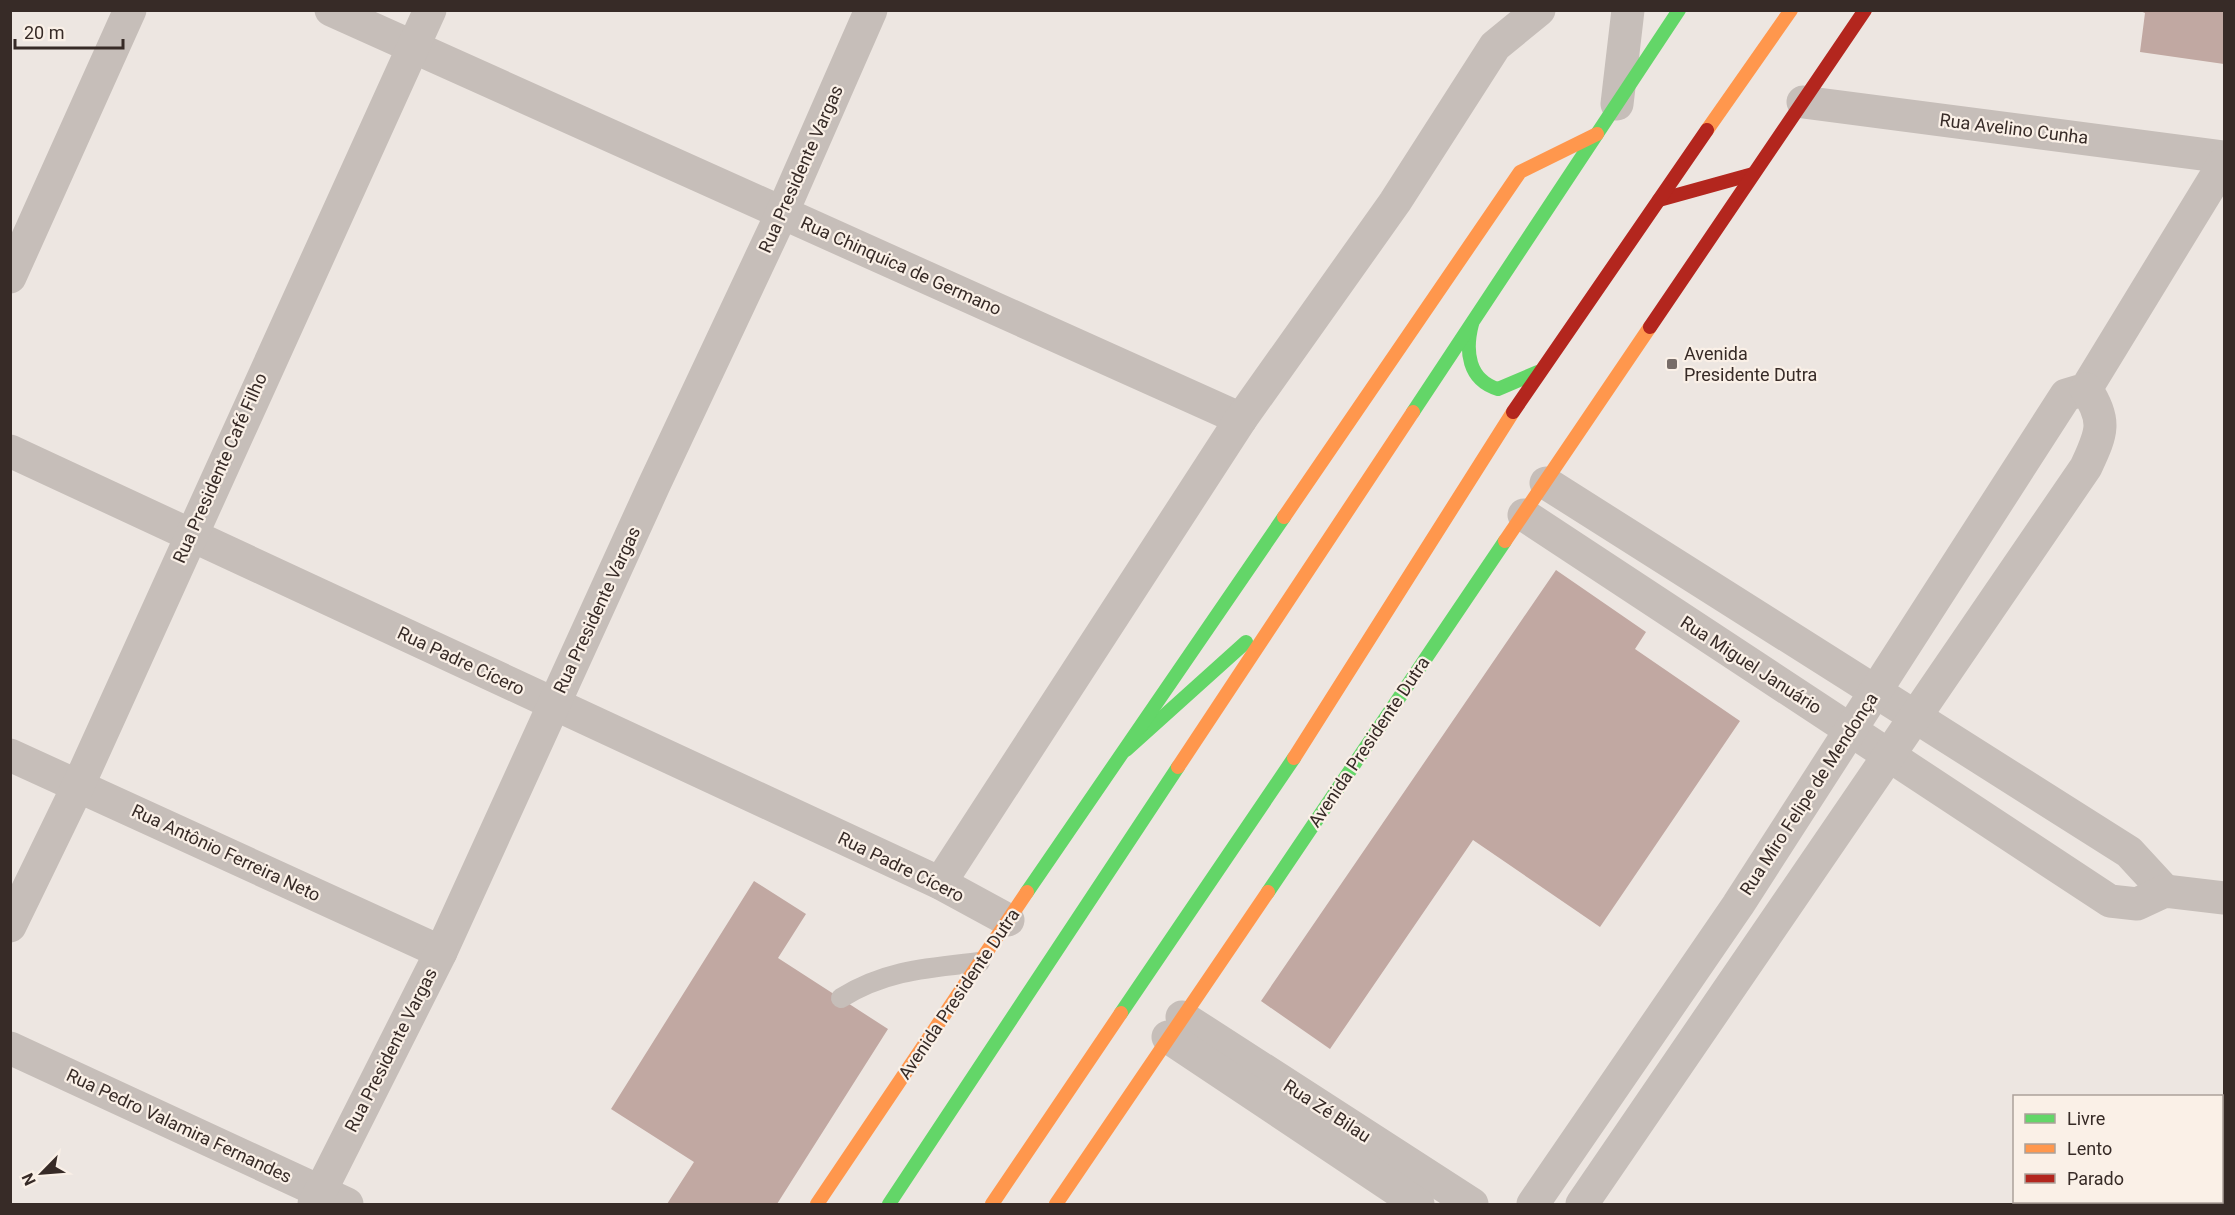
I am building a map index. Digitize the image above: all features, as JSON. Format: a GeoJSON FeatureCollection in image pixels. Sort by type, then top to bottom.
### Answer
{"type":"FeatureCollection","features":[{"type":"Feature","properties":{"kind":"main road"},"geometry":{"type":"LineString","coordinates":[[889,1204],[1679,10]]}},
{"type":"Feature","properties":{"kind":"main road"},"geometry":{"type":"LineString","coordinates":[[992,1204],[1281,778],[1538,372],[1791,10]]}},
{"type":"Feature","properties":{"kind":"main road","name":"Avenida Presidente Dutra"},"geometry":{"type":"LineString","coordinates":[[1056,1204],[1865,10]]}},
{"type":"Feature","properties":{"kind":"main road","name":"Avenida Presidente Dutra"},"geometry":{"type":"LineString","coordinates":[[817,1204],[1008,920],[1520,172],[1597,134]]}},
{"type":"Feature","properties":{"kind":"main road"},"geometry":{"type":"LineString","coordinates":[[1659,200],[1753,174]]}},
{"type":"Feature","properties":{"kind":"main road"},"geometry":{"type":"LineString","coordinates":[[1472,324],[1467,343],[1468,361],[1485,385],[1498,389],[1538,372]]}},
{"type":"Feature","properties":{"kind":"main road"},"geometry":{"type":"LineString","coordinates":[[1126,750],[1281,611]]}},
{"type":"Feature","properties":{"kind":"street"},"geometry":{"type":"LineString","coordinates":[[10,277],[130,10]]}},
{"type":"Feature","properties":{"kind":"street","name":"Rua Chinquica de Germano"},"geometry":{"type":"LineString","coordinates":[[331,10],[1241,419]]}},
{"type":"Feature","properties":{"kind":"street","name":"Rua Presidente Café Filho"},"geometry":{"type":"LineString","coordinates":[[10,926],[78,786],[430,10]]}},
{"type":"Feature","properties":{"kind":"street","name":"Rua Presidente Vargas"},"geometry":{"type":"LineString","coordinates":[[326,1200],[782,213],[871,10]]}},
{"type":"Feature","properties":{"kind":"street"},"geometry":{"type":"LineString","coordinates":[[940,884],[1241,419],[1395,202],[1495,46],[1506,10]]}},
{"type":"Feature","properties":{"kind":"street"},"geometry":{"type":"LineString","coordinates":[[1495,46],[1539,10]]}},
{"type":"Feature","properties":{"kind":"street"},"geometry":{"type":"LineString","coordinates":[[1617,104],[1628,10]]}},
{"type":"Feature","properties":{"kind":"street","name":"Rua Avelino Cunha"},"geometry":{"type":"LineString","coordinates":[[1803,102],[2224,157]]}},
{"type":"Feature","properties":{"kind":"street","name":"Rua Miro Felipe de Mendonça"},"geometry":{"type":"LineString","coordinates":[[1533,1204],[1738,905],[2066,395],[2086,389],[2224,163]]}},
{"type":"Feature","properties":{"kind":"street"},"geometry":{"type":"LineString","coordinates":[[1582,1204],[2086,467],[2102,432],[2098,406],[2086,389]]}},
{"type":"Feature","properties":{"kind":"street","name":"Rua Padre Cícero"},"geometry":{"type":"LineString","coordinates":[[10,451],[940,884],[1008,920]]}},
{"type":"Feature","properties":{"kind":"street"},"geometry":{"type":"LineString","coordinates":[[1546,483],[2129,852],[2165,891],[2224,898]]}},
{"type":"Feature","properties":{"kind":"street","name":"Rua Miguel Januário"},"geometry":{"type":"LineString","coordinates":[[1524,515],[2110,901],[2138,904],[2165,891]]}},
{"type":"Feature","properties":{"kind":"street","name":"Rua Antônio Ferreira Neto"},"geometry":{"type":"LineString","coordinates":[[10,755],[441,952]]}},
{"type":"Feature","properties":{"kind":"street"},"geometry":{"type":"LineString","coordinates":[[1669,1005],[1702,1027]]}},
{"type":"Feature","properties":{"kind":"street","name":"Rua Zé Bilau"},"geometry":{"type":"LineString","coordinates":[[1175,1027],[1418,1204]]}},
{"type":"Feature","properties":{"kind":"street","name":"Rua Zé Bilau"},"geometry":{"type":"LineString","coordinates":[[1175,1027],[1472,1204]]}},
{"type":"Feature","properties":{"kind":"street","name":"Rua Pedro Valamira Fernandes"},"geometry":{"type":"LineString","coordinates":[[10,1048],[326,1200]]}},
{"type":"Feature","properties":{"kind":"lane"},"geometry":{"type":"LineString","coordinates":[[841,998],[866,983],[908,970],[980,962]]}},
{"type":"Feature","properties":{"kind":"building"},"geometry":{"type":"Polygon","coordinates":[[[2138,10],[2224,10],[2224,64],[2140,52],[2145,13],[2138,10]]]}},
{"type":"Feature","properties":{"kind":"building"},"geometry":{"type":"Polygon","coordinates":[[[1556,570],[1646,632],[1635,649],[1740,721],[1600,927],[1473,840],[1330,1049],[1261,1001],[1556,570]]]}},
{"type":"Feature","properties":{"kind":"building"},"geometry":{"type":"Polygon","coordinates":[[[754,881],[806,914],[778,958],[888,1029],[777,1204],[667,1204],[694,1162],[611,1109],[754,881]]]}},
{"type":"Feature","properties":{"kind":"traffic: fast"},"geometry":{"type":"LineString","coordinates":[[1413,412],[1679,10]]}},
{"type":"Feature","properties":{"kind":"traffic: fast"},"geometry":{"type":"LineString","coordinates":[[1472,324],[1469,344],[1471,363],[1480,379],[1488,385],[1498,389],[1538,372]]}},
{"type":"Feature","properties":{"kind":"traffic: fast"},"geometry":{"type":"LineString","coordinates":[[1027,892],[1284,517]]}},
{"type":"Feature","properties":{"kind":"traffic: fast"},"geometry":{"type":"LineString","coordinates":[[1268,892],[1505,541]]}},
{"type":"Feature","properties":{"kind":"traffic: fast"},"geometry":{"type":"LineString","coordinates":[[1126,750],[1246,642]]}},
{"type":"Feature","properties":{"kind":"traffic: fast"},"geometry":{"type":"LineString","coordinates":[[1121,1013],[1294,758]]}},
{"type":"Feature","properties":{"kind":"traffic: fast"},"geometry":{"type":"LineString","coordinates":[[889,1204],[1178,767]]}},
{"type":"Feature","properties":{"kind":"traffic: slow"},"geometry":{"type":"LineString","coordinates":[[1707,130],[1791,10]]}},
{"type":"Feature","properties":{"kind":"traffic: slow"},"geometry":{"type":"LineString","coordinates":[[1284,517],[1520,172],[1597,134]]}},
{"type":"Feature","properties":{"kind":"traffic: slow"},"geometry":{"type":"LineString","coordinates":[[1505,541],[1650,327]]}},
{"type":"Feature","properties":{"kind":"traffic: slow"},"geometry":{"type":"LineString","coordinates":[[1178,767],[1413,412]]}},
{"type":"Feature","properties":{"kind":"traffic: slow"},"geometry":{"type":"LineString","coordinates":[[1294,758],[1513,412]]}},
{"type":"Feature","properties":{"kind":"traffic: slow"},"geometry":{"type":"LineString","coordinates":[[817,1204],[1027,892]]}},
{"type":"Feature","properties":{"kind":"traffic: slow"},"geometry":{"type":"LineString","coordinates":[[1056,1204],[1268,892]]}},
{"type":"Feature","properties":{"kind":"traffic: slow"},"geometry":{"type":"LineString","coordinates":[[992,1204],[1121,1013]]}},
{"type":"Feature","properties":{"kind":"traffic: jam"},"geometry":{"type":"LineString","coordinates":[[1650,327],[1865,10]]}},
{"type":"Feature","properties":{"kind":"traffic: jam"},"geometry":{"type":"LineString","coordinates":[[1513,412],[1707,130]]}},
{"type":"Feature","properties":{"kind":"traffic: jam"},"geometry":{"type":"LineString","coordinates":[[1659,200],[1753,174]]}},
{"type":"Feature","properties":{"kind":"place","name":"Avenida Presidente Dutra"},"geometry":{"type":"Point","coordinates":[1672,364]}}]}
